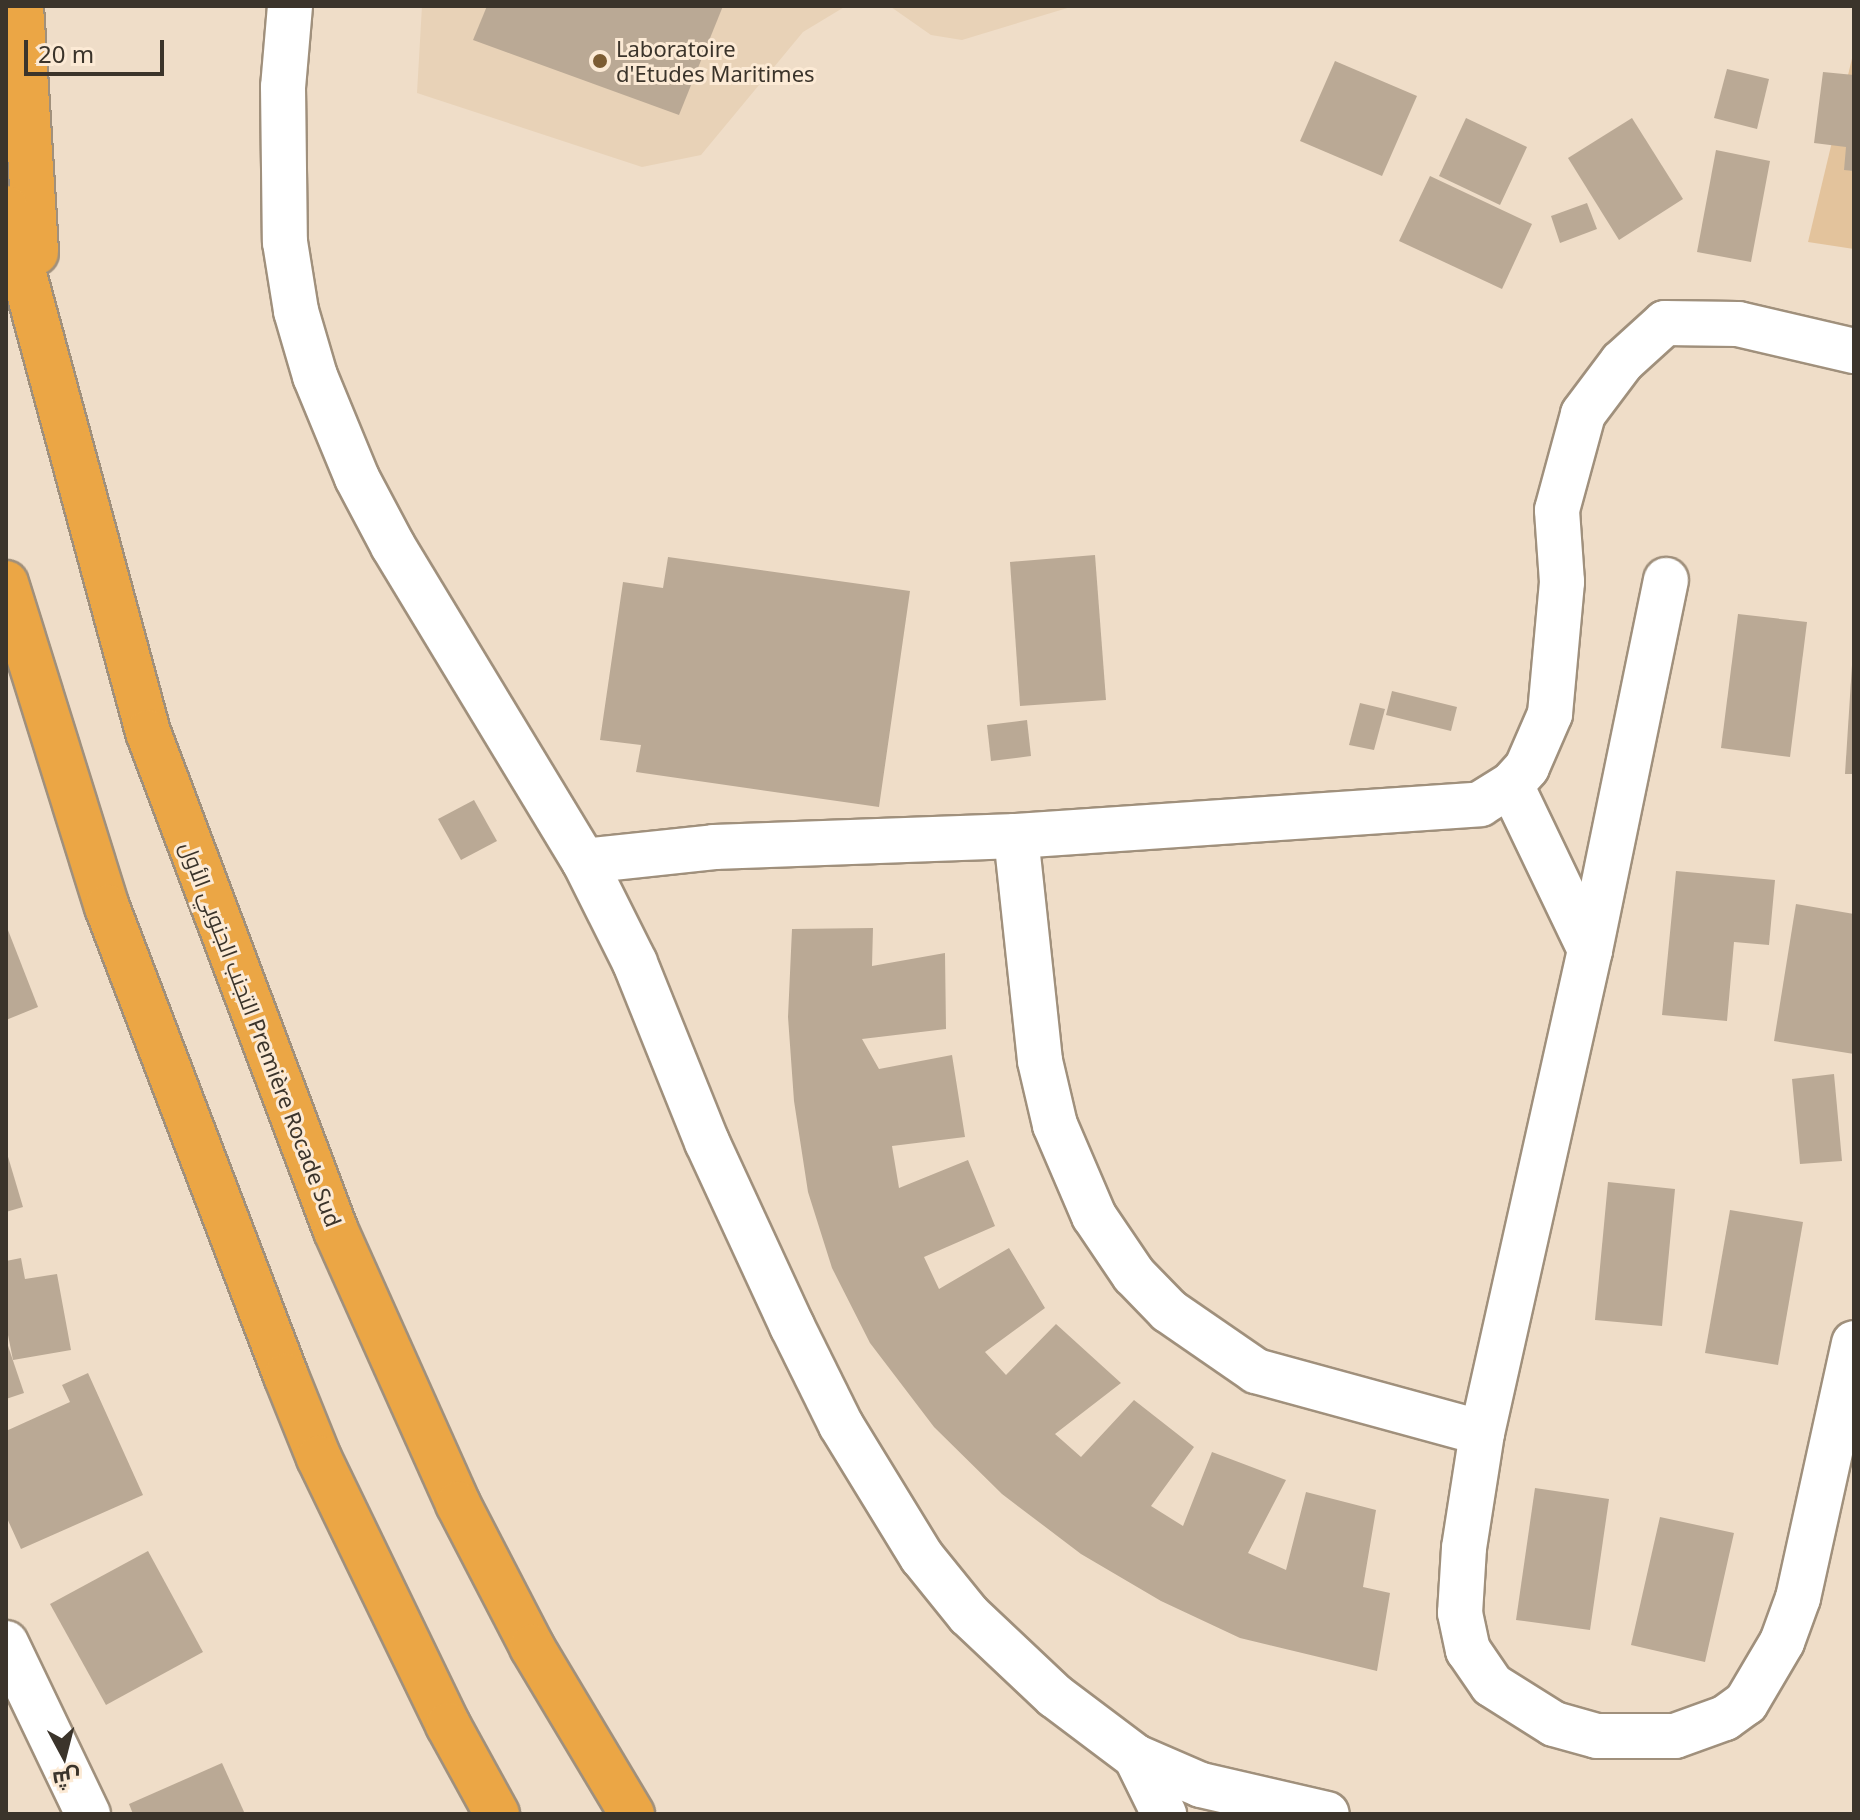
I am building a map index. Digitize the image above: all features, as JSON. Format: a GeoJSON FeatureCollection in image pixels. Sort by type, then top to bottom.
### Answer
{"type":"FeatureCollection","features":[{"type":"Feature","properties":{"kind":"highway"},"geometry":{"type":"LineString","coordinates":[[21,6],[40,339]]}},
{"type":"Feature","properties":{"kind":"highway","name":"التجنب الجنوبي الأول Première Rocade Sud"},"geometry":{"type":"LineString","coordinates":[[6,208],[148,732],[336,1231],[458,1504],[532,1647],[632,1814]]}},
{"type":"Feature","properties":{"kind":"highway"},"geometry":{"type":"LineString","coordinates":[[6,583],[107,907],[286,1376],[339,1499],[497,1814]]}},
{"type":"Feature","properties":{"kind":"street"},"geometry":{"type":"LineString","coordinates":[[290,6],[283,87],[285,242],[296,311],[315,376],[357,478],[393,546],[584,861],[635,963],[751,1243],[841,1425],[883,1498],[969,1615],[1055,1696],[1136,1757],[1201,1785],[1327,1814]]}},
{"type":"Feature","properties":{"kind":"street"},"geometry":{"type":"LineString","coordinates":[[584,861],[714,847],[1016,836],[1446,809],[1480,804],[1511,785],[1527,767],[1550,714],[1562,582],[1557,510],[1583,414],[1622,362],[1665,323],[1738,324],[1854,351]]}},
{"type":"Feature","properties":{"kind":"street"},"geometry":{"type":"LineString","coordinates":[[1666,580],[1590,950],[1482,1433],[1464,1548],[1460,1613],[1468,1650],[1492,1685],[1554,1724],[1597,1736],[1675,1736],[1725,1718],[1746,1703],[1782,1642],[1812,1550],[1854,1343]]}},
{"type":"Feature","properties":{"kind":"street"},"geometry":{"type":"LineString","coordinates":[[1511,785],[1590,950]]}},
{"type":"Feature","properties":{"kind":"street"},"geometry":{"type":"LineString","coordinates":[[1016,836],[1040,1061],[1055,1125],[1094,1216],[1134,1275],[1169,1311],[1256,1371],[1482,1433]]}},
{"type":"Feature","properties":{"kind":"street"},"geometry":{"type":"LineString","coordinates":[[6,1643],[88,1814]]}},
{"type":"Feature","properties":{"kind":"street"},"geometry":{"type":"LineString","coordinates":[[1136,1757],[1164,1814]]}},
{"type":"Feature","properties":{"kind":"shaded area","name":"Laboratoire d'Etudes Maritimes"},"geometry":{"type":"Polygon","coordinates":[[[422,6],[846,6],[803,32],[701,155],[642,167],[417,93],[422,6]]]}},
{"type":"Feature","properties":{"kind":"shaded area","name":"Laboratoire d'Etudes Maritimes"},"geometry":{"type":"Polygon","coordinates":[[[874,6],[1074,6],[962,40],[931,35],[891,7],[874,6]]]}},
{"type":"Feature","properties":{"kind":"shaded area"},"geometry":{"type":"Polygon","coordinates":[[[1854,50],[1854,249],[1808,242],[1854,50]]]}},
{"type":"Feature","properties":{"kind":"building"},"geometry":{"type":"Polygon","coordinates":[[[487,6],[723,6],[679,115],[473,40],[487,6]]]}},
{"type":"Feature","properties":{"kind":"building"},"geometry":{"type":"Polygon","coordinates":[[[1335,61],[1417,96],[1382,176],[1300,141],[1335,61]]]}},
{"type":"Feature","properties":{"kind":"building"},"geometry":{"type":"Polygon","coordinates":[[[1727,69],[1769,79],[1757,129],[1714,118],[1727,69]]]}},
{"type":"Feature","properties":{"kind":"building"},"geometry":{"type":"Polygon","coordinates":[[[1823,72],[1854,75],[1854,171],[1844,170],[1846,147],[1814,143],[1823,72]]]}},
{"type":"Feature","properties":{"kind":"building"},"geometry":{"type":"Polygon","coordinates":[[[1466,118],[1527,147],[1500,205],[1439,176],[1466,118]]]}},
{"type":"Feature","properties":{"kind":"building"},"geometry":{"type":"Polygon","coordinates":[[[1632,118],[1683,199],[1619,240],[1568,158],[1632,118]]]}},
{"type":"Feature","properties":{"kind":"building"},"geometry":{"type":"Polygon","coordinates":[[[1716,150],[1770,161],[1751,262],[1697,252],[1716,150]]]}},
{"type":"Feature","properties":{"kind":"building"},"geometry":{"type":"Polygon","coordinates":[[[1430,176],[1532,224],[1502,289],[1399,241],[1430,176]]]}},
{"type":"Feature","properties":{"kind":"building"},"geometry":{"type":"Polygon","coordinates":[[[1587,203],[1597,229],[1560,243],[1551,216],[1587,203]]]}},
{"type":"Feature","properties":{"kind":"building"},"geometry":{"type":"Polygon","coordinates":[[[1095,555],[1106,700],[1020,706],[1010,562],[1095,555]]]}},
{"type":"Feature","properties":{"kind":"building"},"geometry":{"type":"Polygon","coordinates":[[[668,557],[910,591],[879,807],[636,772],[641,745],[600,740],[623,582],[663,588],[668,557]]]}},
{"type":"Feature","properties":{"kind":"building"},"geometry":{"type":"Polygon","coordinates":[[[1738,614],[1807,622],[1790,757],[1721,748],[1738,614]]]}},
{"type":"Feature","properties":{"kind":"building"},"geometry":{"type":"Polygon","coordinates":[[[1852,665],[1854,774],[1845,774],[1852,665]]]}},
{"type":"Feature","properties":{"kind":"building"},"geometry":{"type":"Polygon","coordinates":[[[1392,691],[1457,707],[1451,731],[1386,715],[1392,691]]]}},
{"type":"Feature","properties":{"kind":"building"},"geometry":{"type":"Polygon","coordinates":[[[1360,703],[1385,709],[1374,750],[1349,745],[1360,703]]]}},
{"type":"Feature","properties":{"kind":"building"},"geometry":{"type":"Polygon","coordinates":[[[1027,720],[1031,756],[991,761],[987,725],[1027,720]]]}},
{"type":"Feature","properties":{"kind":"building"},"geometry":{"type":"Polygon","coordinates":[[[474,800],[497,841],[461,860],[438,819],[474,800]]]}},
{"type":"Feature","properties":{"kind":"building"},"geometry":{"type":"Polygon","coordinates":[[[1676,871],[1775,880],[1769,945],[1734,942],[1727,1021],[1662,1015],[1676,871]]]}},
{"type":"Feature","properties":{"kind":"building"},"geometry":{"type":"Polygon","coordinates":[[[1796,904],[1854,914],[1854,1054],[1774,1041],[1796,904]]]}},
{"type":"Feature","properties":{"kind":"building"},"geometry":{"type":"Polygon","coordinates":[[[6,925],[38,1007],[6,1020],[6,925]]]}},
{"type":"Feature","properties":{"kind":"building"},"geometry":{"type":"Polygon","coordinates":[[[873,928],[872,966],[945,953],[946,1029],[862,1039],[879,1069],[952,1055],[965,1137],[892,1146],[899,1188],[968,1160],[995,1226],[924,1257],[939,1289],[1009,1248],[1045,1308],[985,1352],[1006,1375],[1056,1324],[1121,1383],[1055,1434],[1081,1457],[1134,1400],[1194,1447],[1151,1506],[1183,1526],[1212,1452],[1286,1480],[1248,1553],[1286,1570],[1306,1492],[1376,1510],[1363,1587],[1390,1593],[1377,1671],[1240,1638],[1161,1601],[1081,1554],[1002,1494],[934,1427],[870,1343],[832,1268],[808,1192],[794,1101],[788,1017],[792,929],[873,928]]]}},
{"type":"Feature","properties":{"kind":"building"},"geometry":{"type":"Polygon","coordinates":[[[1834,1074],[1842,1161],[1800,1164],[1792,1079],[1834,1074]]]}},
{"type":"Feature","properties":{"kind":"building"},"geometry":{"type":"Polygon","coordinates":[[[6,1150],[23,1207],[6,1212],[6,1150]]]}},
{"type":"Feature","properties":{"kind":"building"},"geometry":{"type":"Polygon","coordinates":[[[1608,1182],[1675,1189],[1662,1326],[1595,1320],[1608,1182]]]}},
{"type":"Feature","properties":{"kind":"building"},"geometry":{"type":"Polygon","coordinates":[[[1730,1210],[1803,1222],[1778,1365],[1705,1353],[1730,1210]]]}},
{"type":"Feature","properties":{"kind":"building"},"geometry":{"type":"Polygon","coordinates":[[[21,1258],[25,1279],[57,1274],[71,1350],[13,1360],[6,1325],[6,1261],[21,1258]]]}},
{"type":"Feature","properties":{"kind":"building"},"geometry":{"type":"Polygon","coordinates":[[[6,1340],[24,1393],[6,1399],[6,1340]]]}},
{"type":"Feature","properties":{"kind":"building"},"geometry":{"type":"Polygon","coordinates":[[[88,1373],[143,1495],[21,1549],[6,1516],[6,1431],[70,1402],[62,1385],[88,1373]]]}},
{"type":"Feature","properties":{"kind":"building"},"geometry":{"type":"Polygon","coordinates":[[[1535,1488],[1609,1499],[1590,1630],[1516,1620],[1535,1488]]]}},
{"type":"Feature","properties":{"kind":"building"},"geometry":{"type":"Polygon","coordinates":[[[1660,1517],[1734,1533],[1705,1662],[1631,1645],[1660,1517]]]}},
{"type":"Feature","properties":{"kind":"building"},"geometry":{"type":"Polygon","coordinates":[[[148,1551],[203,1652],[106,1705],[50,1604],[148,1551]]]}},
{"type":"Feature","properties":{"kind":"building"},"geometry":{"type":"Polygon","coordinates":[[[222,1763],[245,1814],[133,1814],[129,1804],[222,1763]]]}},
{"type":"Feature","properties":{"kind":"place","name":"Laboratoire d'Etudes Maritimes"},"geometry":{"type":"Point","coordinates":[600,61]}}]}
